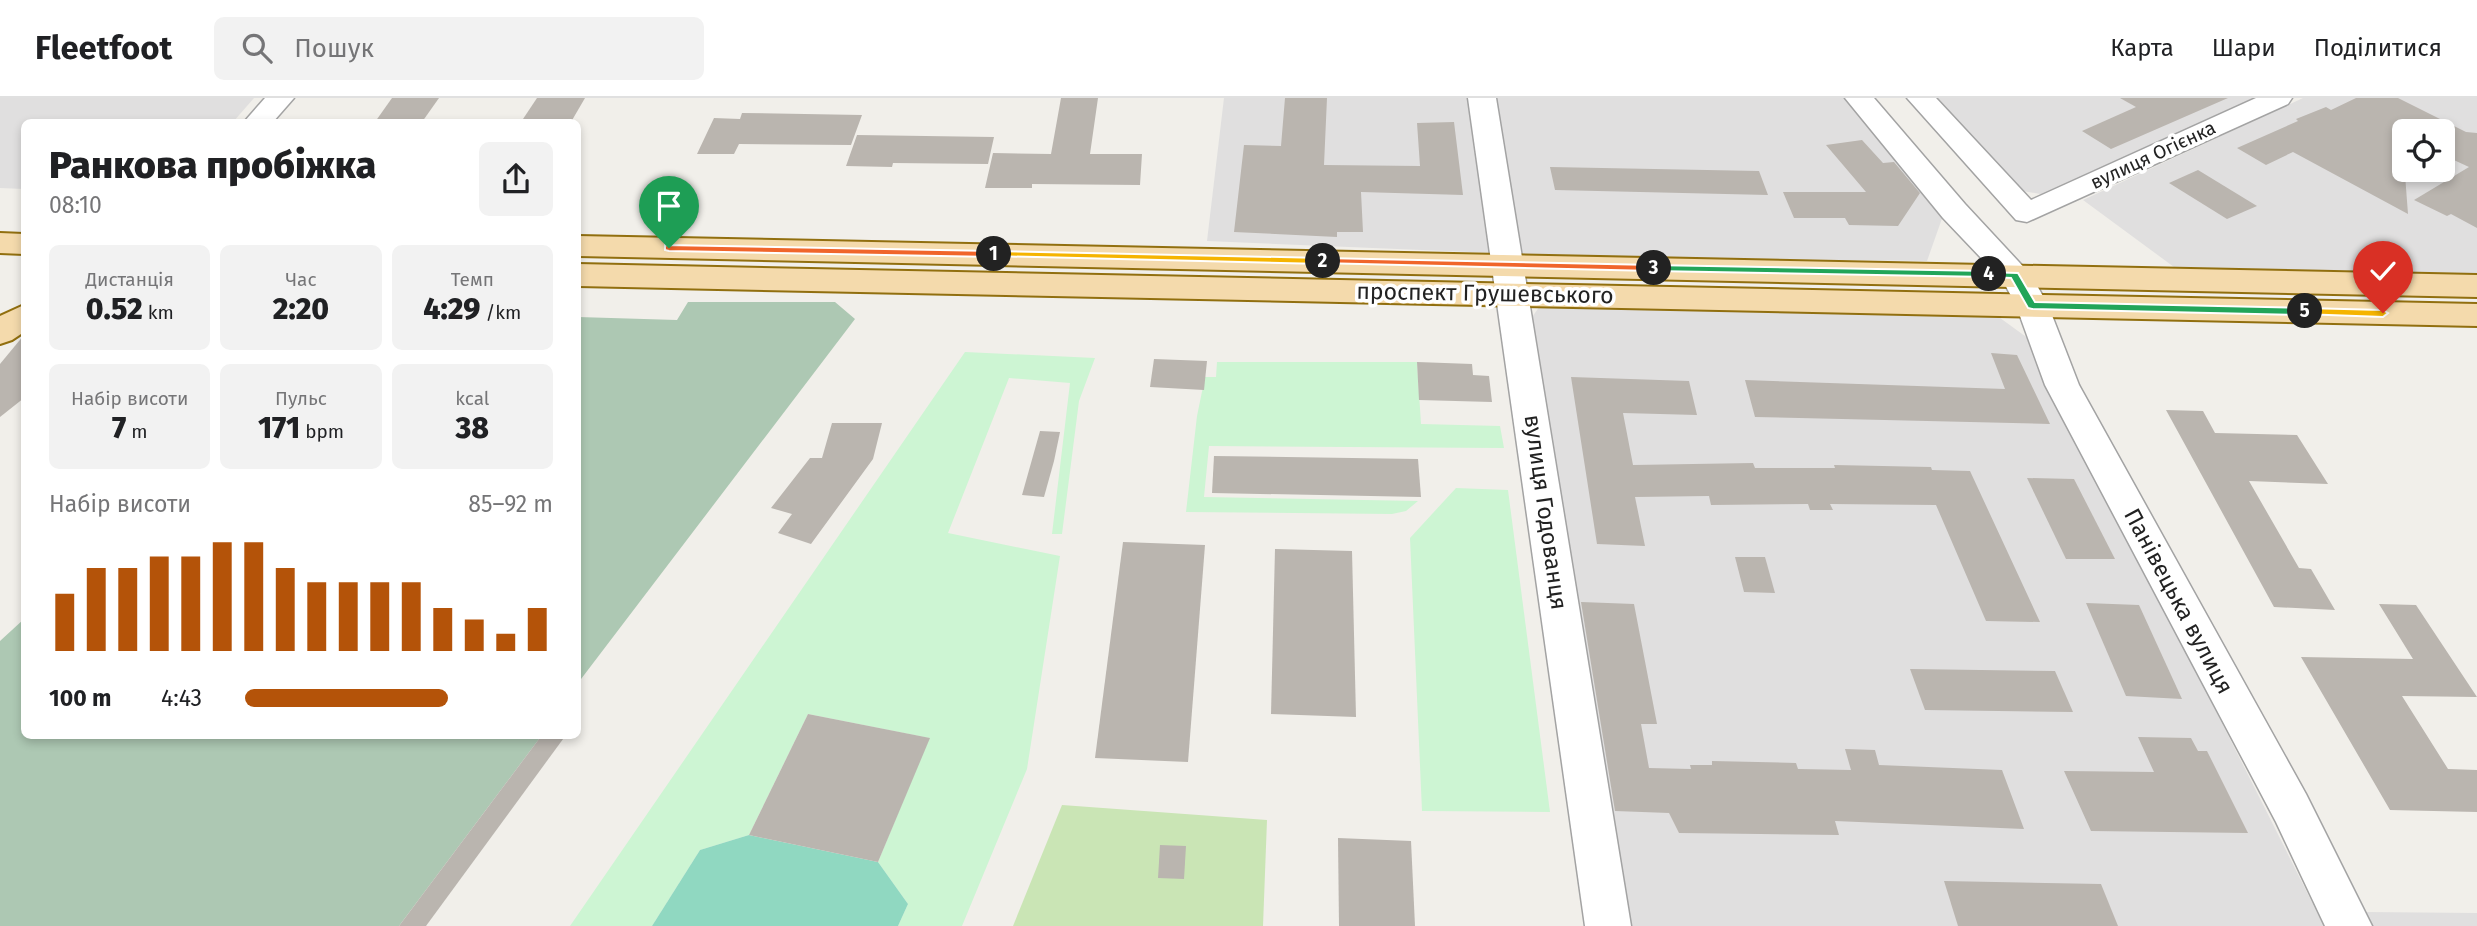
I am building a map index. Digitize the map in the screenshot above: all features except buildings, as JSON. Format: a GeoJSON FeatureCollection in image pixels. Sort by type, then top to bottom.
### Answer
{"type":"FeatureCollection","features":[{"type":"Feature","properties":{"kind":"main road"},"geometry":{"type":"LineString","coordinates":[[0,243],[21,244]]}},
{"type":"Feature","properties":{"kind":"main road","name":"проспект Грушевського"},"geometry":{"type":"LineString","coordinates":[[581,246],[1509,279],[2023,290],[2477,286]]}},
{"type":"Feature","properties":{"kind":"main road","name":"проспект Грушевського"},"geometry":{"type":"LineString","coordinates":[[581,275],[1102,288],[1509,279]]}},
{"type":"Feature","properties":{"kind":"main road","name":"проспект Грушевського"},"geometry":{"type":"LineString","coordinates":[[2023,290],[2477,315]]}},
{"type":"Feature","properties":{"kind":"main road"},"geometry":{"type":"LineString","coordinates":[[0,332],[21,318]]}},
{"type":"Feature","properties":{"kind":"street"},"geometry":{"type":"LineString","coordinates":[[261,119],[280,98]]}},
{"type":"Feature","properties":{"kind":"street","name":"вулиця Годованця"},"geometry":{"type":"LineString","coordinates":[[1482,98],[1608,926]]}},
{"type":"Feature","properties":{"kind":"street","name":"Панівецька вулиця"},"geometry":{"type":"LineString","coordinates":[[1859,98],[2023,290],[2062,386],[2291,808],[2349,926]]}},
{"type":"Feature","properties":{"kind":"street"},"geometry":{"type":"LineString","coordinates":[[1921,98],[2027,213],[2023,290]]}},
{"type":"Feature","properties":{"kind":"street","name":"вулиця Огієнка"},"geometry":{"type":"LineString","coordinates":[[2027,213],[2278,98]]}},
{"type":"Feature","properties":{"kind":"shaded area"},"geometry":{"type":"Polygon","coordinates":[[[0,98],[254,98],[236,119],[21,119],[21,189],[0,188],[0,98]]]}},
{"type":"Feature","properties":{"kind":"shaded area"},"geometry":{"type":"Polygon","coordinates":[[[1224,98],[1471,98],[1494,253],[1207,241],[1224,98]]]}},
{"type":"Feature","properties":{"kind":"shaded area"},"geometry":{"type":"Polygon","coordinates":[[[1495,98],[1850,98],[1945,210],[1927,261],[1518,256],[1495,98]]]}},
{"type":"Feature","properties":{"kind":"shaded area"},"geometry":{"type":"Polygon","coordinates":[[[1930,98],[2271,98],[2052,196],[2017,190],[1930,98]]]}},
{"type":"Feature","properties":{"kind":"shaded area"},"geometry":{"type":"Polygon","coordinates":[[[2303,98],[2477,98],[2477,274],[2174,267],[2083,200],[2303,98]]]}},
{"type":"Feature","properties":{"kind":"shaded area"},"geometry":{"type":"Polygon","coordinates":[[[1542,303],[1996,315],[2029,339],[2324,926],[1630,926],[1530,320],[1542,303]]]}},
{"type":"Feature","properties":{"kind":"shaded area"},"geometry":{"type":"Polygon","coordinates":[[[2366,912],[2477,913],[2477,926],[2373,926],[2366,912]]]}},
{"type":"Feature","properties":{"kind":"green space"},"geometry":{"type":"Polygon","coordinates":[[[688,302],[835,302],[855,319],[581,679],[581,317],[677,320],[688,302]]]}},
{"type":"Feature","properties":{"kind":"green space"},"geometry":{"type":"Polygon","coordinates":[[[965,352],[1095,358],[1079,401],[1062,534],[1052,534],[1070,383],[1009,378],[948,533],[1060,556],[1027,769],[962,926],[898,926],[908,904],[878,862],[929,738],[808,714],[749,835],[700,850],[652,926],[570,926],[965,352]]]}},
{"type":"Feature","properties":{"kind":"green space"},"geometry":{"type":"Polygon","coordinates":[[[1217,362],[1417,362],[1421,424],[1500,426],[1504,448],[1209,446],[1204,497],[1418,501],[1406,511],[1392,514],[1186,512],[1197,416],[1205,377],[1216,377],[1217,362]]]}},
{"type":"Feature","properties":{"kind":"green space"},"geometry":{"type":"Polygon","coordinates":[[[1456,488],[1508,490],[1550,812],[1422,811],[1410,538],[1456,488]]]}},
{"type":"Feature","properties":{"kind":"green space"},"geometry":{"type":"Polygon","coordinates":[[[21,622],[21,739],[539,739],[399,926],[0,926],[0,641],[21,622]]]}},
{"type":"Feature","properties":{"kind":"green space"},"geometry":{"type":"Polygon","coordinates":[[[1062,805],[1267,820],[1263,926],[1013,926],[1062,805]]]}},
{"type":"Feature","properties":{"kind":"green space"},"geometry":{"type":"Polygon","coordinates":[[[749,835],[878,862],[908,904],[898,926],[652,926],[700,850],[749,835]]]}},
{"type":"Feature","properties":{"kind":"route"},"geometry":{"type":"LineString","coordinates":[[669,248],[2015,275],[2032,305],[2383,313]]}}]}
